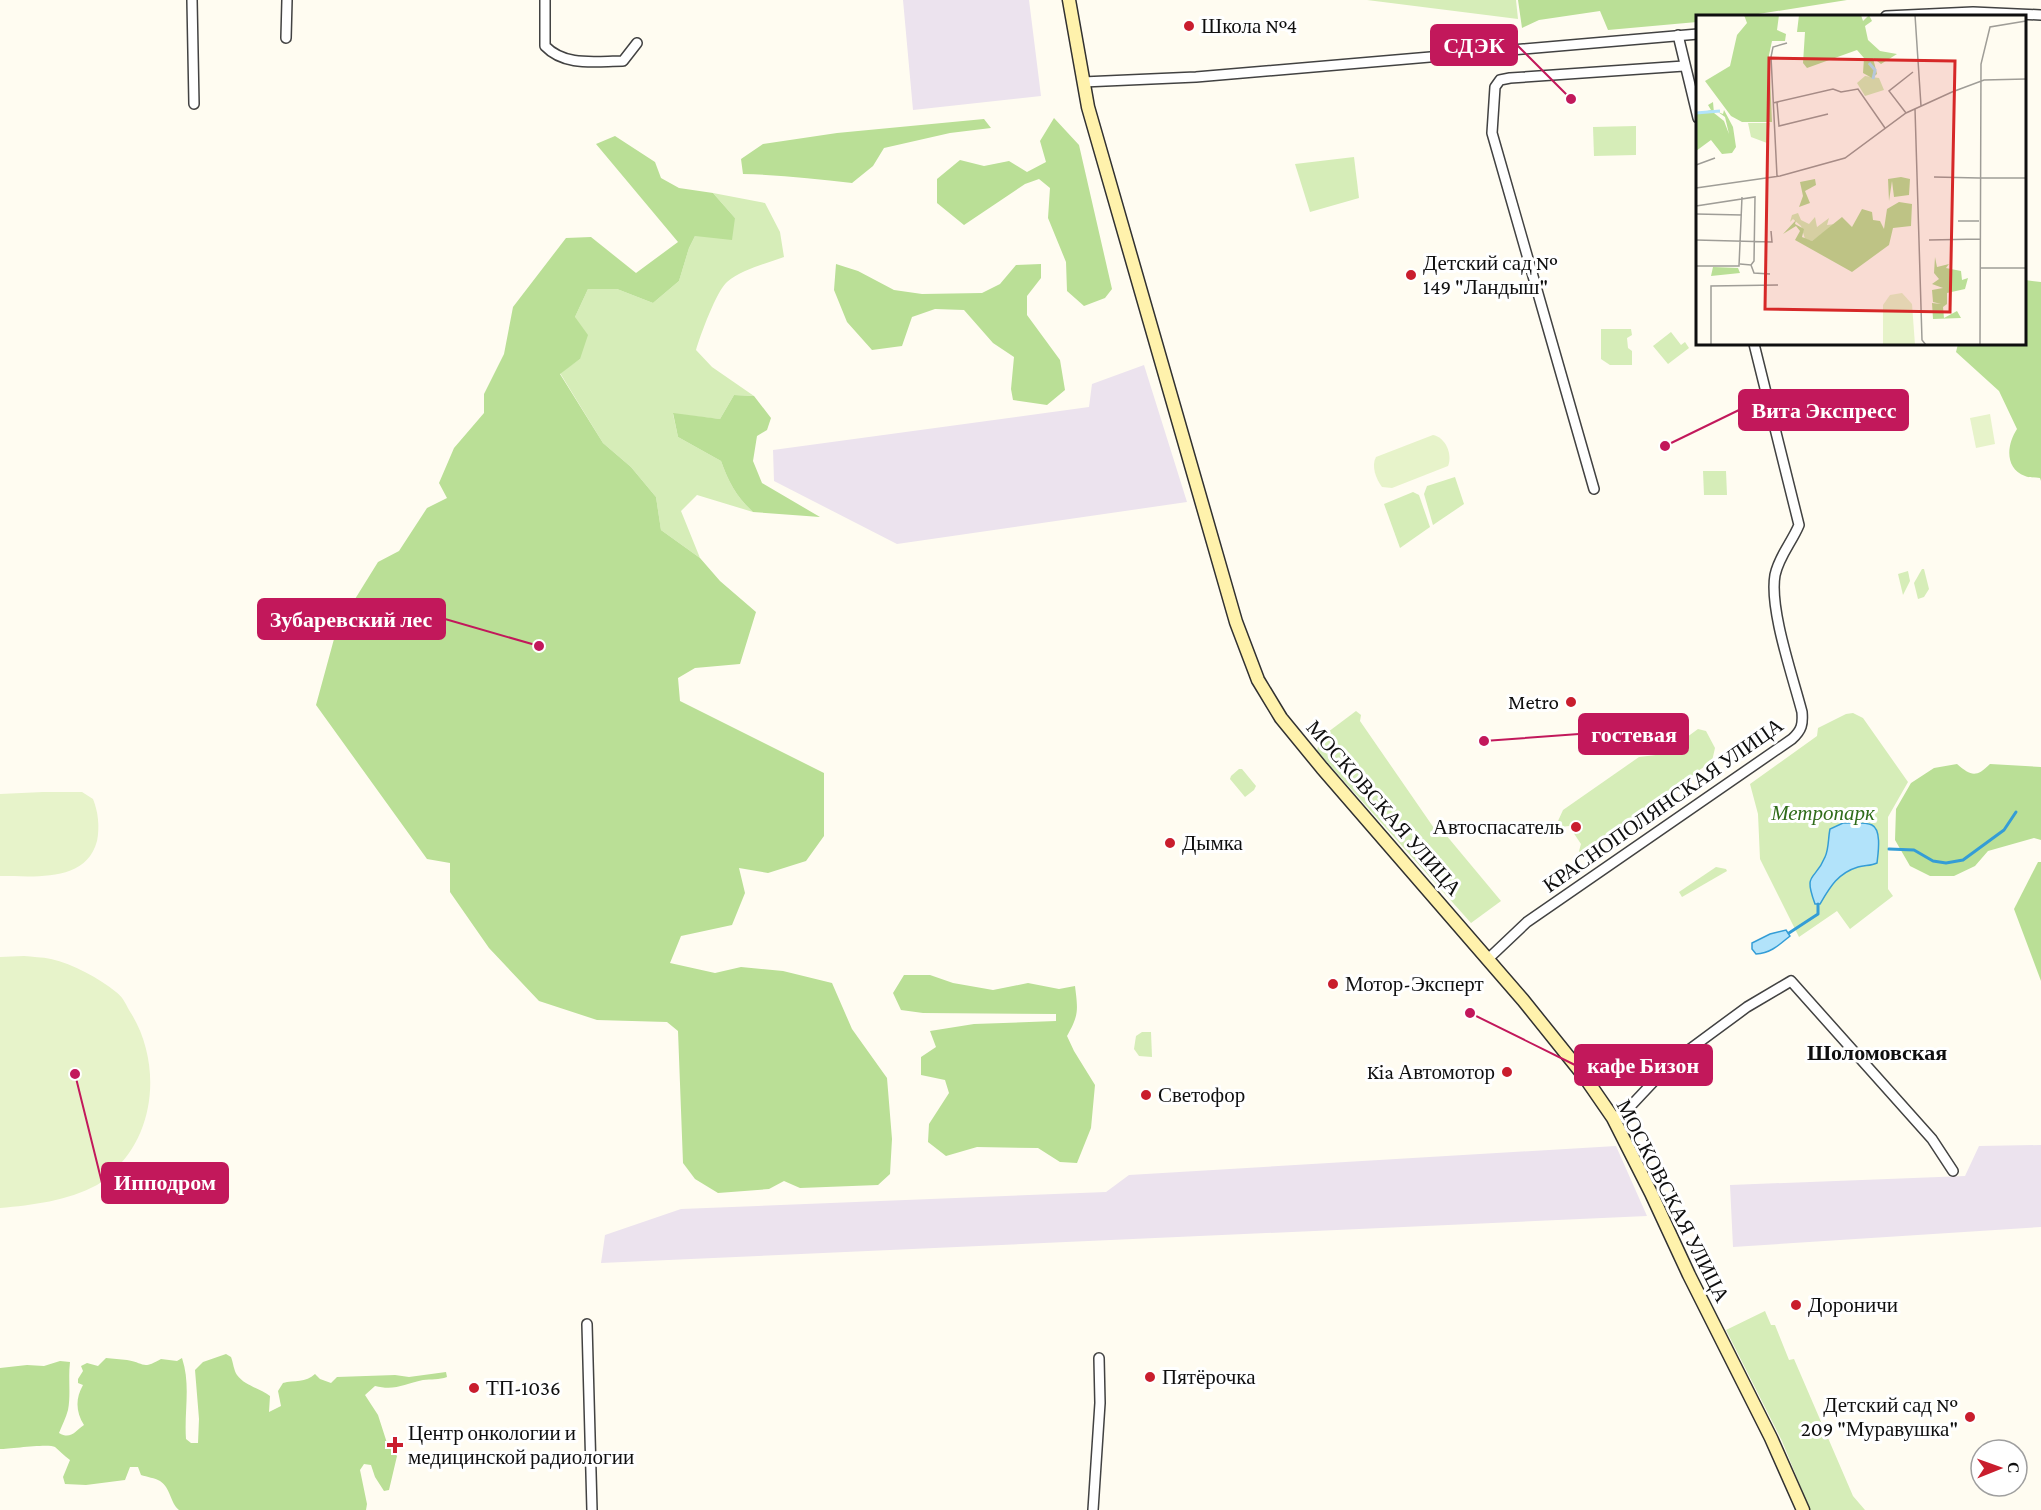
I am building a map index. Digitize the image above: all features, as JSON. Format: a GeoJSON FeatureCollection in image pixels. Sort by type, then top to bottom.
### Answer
{"type":"FeatureCollection","features":[{"type":"Feature","properties":{"kind":"main road","name":"МОСКОВСКАЯ УЛИЦА"},"geometry":{"type":"LineString","coordinates":[[1069,0],[1088,107],[1236,622],[1258,680],[1281,717],[1322,768],[1488,959],[1584,1076],[1612,1118],[1771,1438],[1803,1510]]}},
{"type":"Feature","properties":{"kind":"street"},"geometry":{"type":"LineString","coordinates":[[192,0],[194,104]]}},
{"type":"Feature","properties":{"kind":"street"},"geometry":{"type":"LineString","coordinates":[[286,38],[287,0]]}},
{"type":"Feature","properties":{"kind":"street"},"geometry":{"type":"LineString","coordinates":[[546,0],[545,46],[554,56],[576,62],[623,61],[637,43]]}},
{"type":"Feature","properties":{"kind":"street"},"geometry":{"type":"LineString","coordinates":[[1908,15],[1973,12],[2041,15]]}},
{"type":"Feature","properties":{"kind":"street"},"geometry":{"type":"LineString","coordinates":[[1083,82],[1196,77],[1696,34]]}},
{"type":"Feature","properties":{"kind":"street"},"geometry":{"type":"LineString","coordinates":[[1678,35],[1696,111]]}},
{"type":"Feature","properties":{"kind":"street"},"geometry":{"type":"LineString","coordinates":[[1594,489],[1492,133],[1495,87],[1500,80],[1510,78],[1684,66]]}},
{"type":"Feature","properties":{"kind":"street","name":"КРАСНОПОЛЯНСКАЯ УЛИЦА"},"geometry":{"type":"LineString","coordinates":[[1488,959],[1527,922],[1792,739],[1799,733],[1803,724],[1775,606],[1774,585],[1780,560],[1799,525],[1754,345]]}},
{"type":"Feature","properties":{"kind":"street"},"geometry":{"type":"LineString","coordinates":[[1612,1118],[1625,1112],[1657,1078],[1690,1049],[1747,1007],[1791,981],[1932,1139],[1953,1171]]}},
{"type":"Feature","properties":{"kind":"street"},"geometry":{"type":"LineString","coordinates":[[587,1324],[592,1510]]}},
{"type":"Feature","properties":{"kind":"street"},"geometry":{"type":"LineString","coordinates":[[1093,1510],[1100,1403],[1099,1358]]}},
{"type":"Feature","properties":{"kind":"shaded area"},"geometry":{"type":"Polygon","coordinates":[[[903,0],[1029,0],[1041,96],[913,110],[903,0]]]}},
{"type":"Feature","properties":{"kind":"shaded area"},"geometry":{"type":"Polygon","coordinates":[[[1144,365],[1187,502],[897,544],[774,481],[773,450],[1089,407],[1092,384],[1144,365]]]}},
{"type":"Feature","properties":{"kind":"shaded area"},"geometry":{"type":"Polygon","coordinates":[[[2041,1145],[2041,1227],[1733,1247],[1730,1185],[1965,1176],[1979,1146],[2041,1145]]]}},
{"type":"Feature","properties":{"kind":"shaded area"},"geometry":{"type":"Polygon","coordinates":[[[1616,1146],[1647,1216],[601,1263],[605,1235],[681,1209],[1106,1192],[1129,1175],[1616,1146]]]}},
{"type":"Feature","properties":{"kind":"green space"},"geometry":{"type":"Polygon","coordinates":[[[1367,0],[1516,0],[1518,19],[1367,0]]]}},
{"type":"Feature","properties":{"kind":"green space"},"geometry":{"type":"Polygon","coordinates":[[[1518,0],[1847,0],[1752,15],[1696,15],[1696,22],[1608,30],[1600,11],[1539,20],[1522,28],[1518,0]]]}},
{"type":"Feature","properties":{"kind":"green space"},"geometry":{"type":"Polygon","coordinates":[[[1054,118],[1079,145],[1112,289],[1105,298],[1084,306],[1067,291],[1066,262],[1048,218],[1050,188],[1039,179],[1025,184],[964,225],[937,203],[937,179],[960,160],[984,166],[1009,161],[1027,172],[1046,162],[1040,141],[1054,118]]]}},
{"type":"Feature","properties":{"kind":"green space"},"geometry":{"type":"Polygon","coordinates":[[[984,119],[991,128],[950,133],[884,148],[873,166],[852,183],[743,174],[741,159],[763,144],[837,133],[984,119]]]}},
{"type":"Feature","properties":{"kind":"green space"},"geometry":{"type":"Polygon","coordinates":[[[1636,126],[1636,155],[1594,156],[1593,127],[1636,126]]]}},
{"type":"Feature","properties":{"kind":"green space"},"geometry":{"type":"Polygon","coordinates":[[[615,136],[655,162],[661,178],[679,188],[713,193],[735,218],[732,240],[695,236],[679,281],[653,303],[617,289],[588,289],[575,317],[588,335],[580,359],[560,374],[603,443],[631,467],[656,497],[661,530],[700,558],[720,581],[756,612],[740,664],[695,668],[678,678],[680,701],[824,773],[824,836],[806,861],[768,873],[739,868],[745,893],[732,925],[681,936],[670,963],[715,973],[741,967],[783,971],[832,983],[852,1029],[887,1078],[892,1139],[890,1174],[878,1185],[800,1188],[784,1181],[769,1189],[718,1193],[695,1179],[683,1163],[678,1031],[667,1022],[597,1020],[539,1001],[489,948],[450,892],[450,863],[427,859],[316,705],[337,628],[378,562],[399,551],[427,508],[447,498],[439,483],[454,448],[484,413],[484,394],[504,354],[513,307],[566,238],[591,237],[636,273],[678,242],[596,144],[615,136]]]}},
{"type":"Feature","properties":{"kind":"green space"},"geometry":{"type":"Polygon","coordinates":[[[1354,157],[1359,198],[1310,212],[1295,164],[1354,157]]]}},
{"type":"Feature","properties":{"kind":"green space"},"geometry":{"type":"Polygon","coordinates":[[[713,193],[765,203],[780,232],[784,257],[747,270],[727,282],[714,303],[696,350],[712,367],[754,396],[734,395],[720,419],[673,414],[678,437],[721,461],[734,489],[753,512],[697,495],[681,511],[700,558],[661,530],[656,497],[631,467],[603,443],[560,373],[580,359],[575,317],[588,289],[617,289],[653,303],[679,281],[695,236],[735,218],[713,193]]]}},
{"type":"Feature","properties":{"kind":"green space"},"geometry":{"type":"Polygon","coordinates":[[[836,264],[858,271],[894,290],[922,294],[982,293],[1000,284],[1016,265],[1041,264],[1041,278],[1027,296],[1027,315],[1060,360],[1065,390],[1047,405],[1013,400],[1011,389],[1014,357],[993,343],[964,310],[935,309],[912,317],[902,346],[872,350],[847,322],[834,290],[836,264]]]}},
{"type":"Feature","properties":{"kind":"green space"},"geometry":{"type":"Polygon","coordinates":[[[2026,280],[2041,282],[2041,481],[2040,478],[2025,476],[2013,467],[2009,455],[2011,442],[2017,429],[1999,391],[1956,352],[1958,345],[2026,345],[2026,280]]]}},
{"type":"Feature","properties":{"kind":"green space"},"geometry":{"type":"Polygon","coordinates":[[[1601,329],[1631,329],[1632,335],[1627,338],[1628,348],[1632,351],[1632,365],[1610,365],[1601,359],[1601,329]]]}},
{"type":"Feature","properties":{"kind":"green space"},"geometry":{"type":"Polygon","coordinates":[[[1671,332],[1681,345],[1685,342],[1689,348],[1668,364],[1653,346],[1671,332]]]}},
{"type":"Feature","properties":{"kind":"green space"},"geometry":{"type":"Polygon","coordinates":[[[734,395],[754,396],[771,418],[767,430],[757,436],[753,461],[762,483],[820,517],[753,512],[734,489],[721,461],[678,437],[673,413],[720,419],[734,395]]]}},
{"type":"Feature","properties":{"kind":"green space"},"geometry":{"type":"Polygon","coordinates":[[[1990,414],[1995,444],[1976,448],[1970,418],[1990,414]]]}},
{"type":"Feature","properties":{"kind":"green space"},"geometry":{"type":"Polygon","coordinates":[[[1433,435],[1441,439],[1449,451],[1448,466],[1392,488],[1382,487],[1375,472],[1376,457],[1433,435]]]}},
{"type":"Feature","properties":{"kind":"green space"},"geometry":{"type":"Polygon","coordinates":[[[1703,471],[1726,471],[1727,495],[1704,495],[1703,471]]]}},
{"type":"Feature","properties":{"kind":"green space"},"geometry":{"type":"Polygon","coordinates":[[[1455,477],[1464,504],[1433,525],[1424,494],[1427,486],[1455,477]]]}},
{"type":"Feature","properties":{"kind":"green space"},"geometry":{"type":"Polygon","coordinates":[[[1413,492],[1419,495],[1430,527],[1400,548],[1384,504],[1413,492]]]}},
{"type":"Feature","properties":{"kind":"green space"},"geometry":{"type":"Polygon","coordinates":[[[1924,569],[1929,589],[1924,597],[1918,599],[1914,583],[1924,569]]]}},
{"type":"Feature","properties":{"kind":"green space"},"geometry":{"type":"Polygon","coordinates":[[[1908,571],[1910,581],[1903,595],[1898,574],[1908,571]]]}},
{"type":"Feature","properties":{"kind":"green space"},"geometry":{"type":"Polygon","coordinates":[[[1356,711],[1361,715],[1360,721],[1436,831],[1441,829],[1501,901],[1471,923],[1317,751],[1320,738],[1356,711]]]}},
{"type":"Feature","properties":{"kind":"green space","name":"Метропарк"},"geometry":{"type":"Polygon","coordinates":[[[1853,713],[1863,718],[1908,782],[1888,817],[1888,889],[1893,896],[1850,929],[1837,911],[1799,937],[1760,859],[1758,814],[1750,784],[1817,736],[1818,728],[1846,714],[1853,713]]]}},
{"type":"Feature","properties":{"kind":"green space"},"geometry":{"type":"Polygon","coordinates":[[[1698,729],[1706,731],[1715,748],[1712,761],[1581,856],[1579,851],[1581,844],[1569,826],[1561,827],[1558,821],[1563,810],[1639,757],[1664,754],[1698,729]]]}},
{"type":"Feature","properties":{"kind":"green space"},"geometry":{"type":"Polygon","coordinates":[[[1957,764],[1974,774],[1981,772],[1990,764],[2041,767],[2041,840],[2034,838],[1988,851],[1975,866],[1954,876],[1930,876],[1910,866],[1895,840],[1896,809],[1911,783],[1934,768],[1957,764]]]}},
{"type":"Feature","properties":{"kind":"green space"},"geometry":{"type":"Polygon","coordinates":[[[1239,769],[1242,769],[1256,786],[1245,797],[1230,779],[1239,769]]]}},
{"type":"Feature","properties":{"kind":"green space"},"geometry":{"type":"Polygon","coordinates":[[[82,792],[93,799],[98,830],[97,841],[91,855],[70,871],[57,874],[0,876],[0,794],[82,792]]]}},
{"type":"Feature","properties":{"kind":"green space"},"geometry":{"type":"Polygon","coordinates":[[[2038,862],[2041,862],[2041,981],[2014,909],[2038,862]]]}},
{"type":"Feature","properties":{"kind":"green space"},"geometry":{"type":"Polygon","coordinates":[[[1716,867],[1727,871],[1682,897],[1679,892],[1716,867]]]}},
{"type":"Feature","properties":{"kind":"green space"},"geometry":{"type":"Polygon","coordinates":[[[0,957],[48,958],[68,964],[94,977],[120,996],[140,1030],[147,1051],[150,1096],[146,1117],[138,1138],[126,1157],[97,1185],[62,1199],[0,1208],[0,957]]]}},
{"type":"Feature","properties":{"kind":"green space"},"geometry":{"type":"Polygon","coordinates":[[[904,975],[930,975],[953,983],[993,990],[1028,983],[1059,989],[1075,986],[1077,1012],[1067,1036],[1095,1085],[1091,1128],[1077,1163],[1060,1162],[1038,1148],[977,1147],[946,1156],[928,1142],[929,1124],[949,1093],[945,1080],[921,1075],[921,1057],[936,1047],[930,1031],[974,1024],[1056,1021],[1056,1014],[923,1013],[901,1010],[893,993],[904,975]]]}},
{"type":"Feature","properties":{"kind":"green space"},"geometry":{"type":"Polygon","coordinates":[[[1142,1032],[1151,1032],[1152,1057],[1139,1056],[1134,1049],[1136,1036],[1142,1032]]]}},
{"type":"Feature","properties":{"kind":"green space"},"geometry":{"type":"Polygon","coordinates":[[[1765,1311],[1771,1325],[1775,1325],[1789,1360],[1794,1359],[1853,1496],[1865,1510],[1810,1510],[1782,1441],[1726,1330],[1765,1311]]]}},
{"type":"Feature","properties":{"kind":"green space"},"geometry":{"type":"Polygon","coordinates":[[[226,1354],[231,1357],[240,1379],[270,1396],[269,1412],[281,1406],[278,1391],[283,1383],[304,1380],[315,1374],[320,1379],[331,1383],[337,1377],[395,1375],[409,1377],[446,1372],[447,1377],[394,1387],[375,1386],[365,1395],[378,1415],[387,1443],[397,1456],[389,1490],[384,1491],[371,1465],[364,1464],[360,1470],[367,1504],[366,1510],[179,1510],[164,1484],[141,1475],[138,1467],[130,1467],[125,1480],[86,1485],[65,1484],[63,1477],[70,1460],[55,1447],[0,1449],[0,1368],[44,1366],[60,1361],[70,1362],[68,1410],[59,1433],[67,1436],[84,1425],[79,1415],[78,1405],[83,1385],[78,1383],[83,1371],[81,1366],[87,1363],[98,1366],[106,1358],[147,1365],[161,1359],[177,1361],[182,1358],[187,1388],[186,1439],[191,1443],[198,1443],[199,1419],[195,1370],[203,1362],[226,1354]]]}},
{"type":"Feature","properties":{"kind":"water"},"geometry":{"type":"Polygon","coordinates":[[[1843,823],[1866,823],[1875,828],[1879,842],[1877,863],[1858,867],[1845,873],[1831,886],[1820,904],[1815,904],[1810,881],[1826,854],[1830,829],[1843,823]]]}},
{"type":"Feature","properties":{"kind":"water"},"geometry":{"type":"Polygon","coordinates":[[[1786,930],[1790,936],[1774,948],[1756,954],[1752,949],[1752,943],[1770,934],[1786,930]]]}},
{"type":"Feature","properties":{"kind":"waterway"},"geometry":{"type":"LineString","coordinates":[[1889,849],[1914,850],[1933,861],[1946,863],[1963,860],[2004,830],[2016,812]]}},
{"type":"Feature","properties":{"kind":"waterway"},"geometry":{"type":"LineString","coordinates":[[1789,933],[1818,914],[1818,904]]}},
{"type":"Feature","properties":{"kind":"place","name":"Школа №4"},"geometry":{"type":"Point","coordinates":[1189,26]}},
{"type":"Feature","properties":{"kind":"place","name":"СДЭК"},"geometry":{"type":"Point","coordinates":[1571,99]}},
{"type":"Feature","properties":{"kind":"place","name":"Детский сад № 149 \"Ландыш\""},"geometry":{"type":"Point","coordinates":[1411,275]}},
{"type":"Feature","properties":{"kind":"place","name":"Вита Экспресс"},"geometry":{"type":"Point","coordinates":[1665,446]}},
{"type":"Feature","properties":{"kind":"place","name":"Зубаревский лес"},"geometry":{"type":"Point","coordinates":[539,646]}},
{"type":"Feature","properties":{"kind":"place","name":"Metro"},"geometry":{"type":"Point","coordinates":[1571,702]}},
{"type":"Feature","properties":{"kind":"place","name":"гостевая"},"geometry":{"type":"Point","coordinates":[1484,741]}},
{"type":"Feature","properties":{"kind":"place","name":"Автоспасатель"},"geometry":{"type":"Point","coordinates":[1576,827]}},
{"type":"Feature","properties":{"kind":"place","name":"Дымка"},"geometry":{"type":"Point","coordinates":[1170,843]}},
{"type":"Feature","properties":{"kind":"place","name":"Мотор-Эксперт"},"geometry":{"type":"Point","coordinates":[1333,984]}},
{"type":"Feature","properties":{"kind":"place","name":"кафе Бизон"},"geometry":{"type":"Point","coordinates":[1470,1013]}},
{"type":"Feature","properties":{"kind":"place","name":"Kia Автомотор"},"geometry":{"type":"Point","coordinates":[1507,1072]}},
{"type":"Feature","properties":{"kind":"place","name":"Ипподром"},"geometry":{"type":"Point","coordinates":[75,1074]}},
{"type":"Feature","properties":{"kind":"place","name":"Светофор"},"geometry":{"type":"Point","coordinates":[1146,1095]}},
{"type":"Feature","properties":{"kind":"place","name":"Дороничи"},"geometry":{"type":"Point","coordinates":[1796,1305]}},
{"type":"Feature","properties":{"kind":"place","name":"Пятёрочка"},"geometry":{"type":"Point","coordinates":[1150,1377]}},
{"type":"Feature","properties":{"kind":"place","name":"ТП-1036"},"geometry":{"type":"Point","coordinates":[474,1388]}},
{"type":"Feature","properties":{"kind":"place","name":"Детский сад № 209 \"Муравушка\""},"geometry":{"type":"Point","coordinates":[1970,1417]}},
{"type":"Feature","properties":{"kind":"place","name":"Центр онкологии и медицинской радиологии"},"geometry":{"type":"Point","coordinates":[395,1445]}},
{"type":"Feature","properties":{"kind":"district","name":"Шоломовская"},"geometry":{"type":"Point","coordinates":[1877,1052]}}]}
